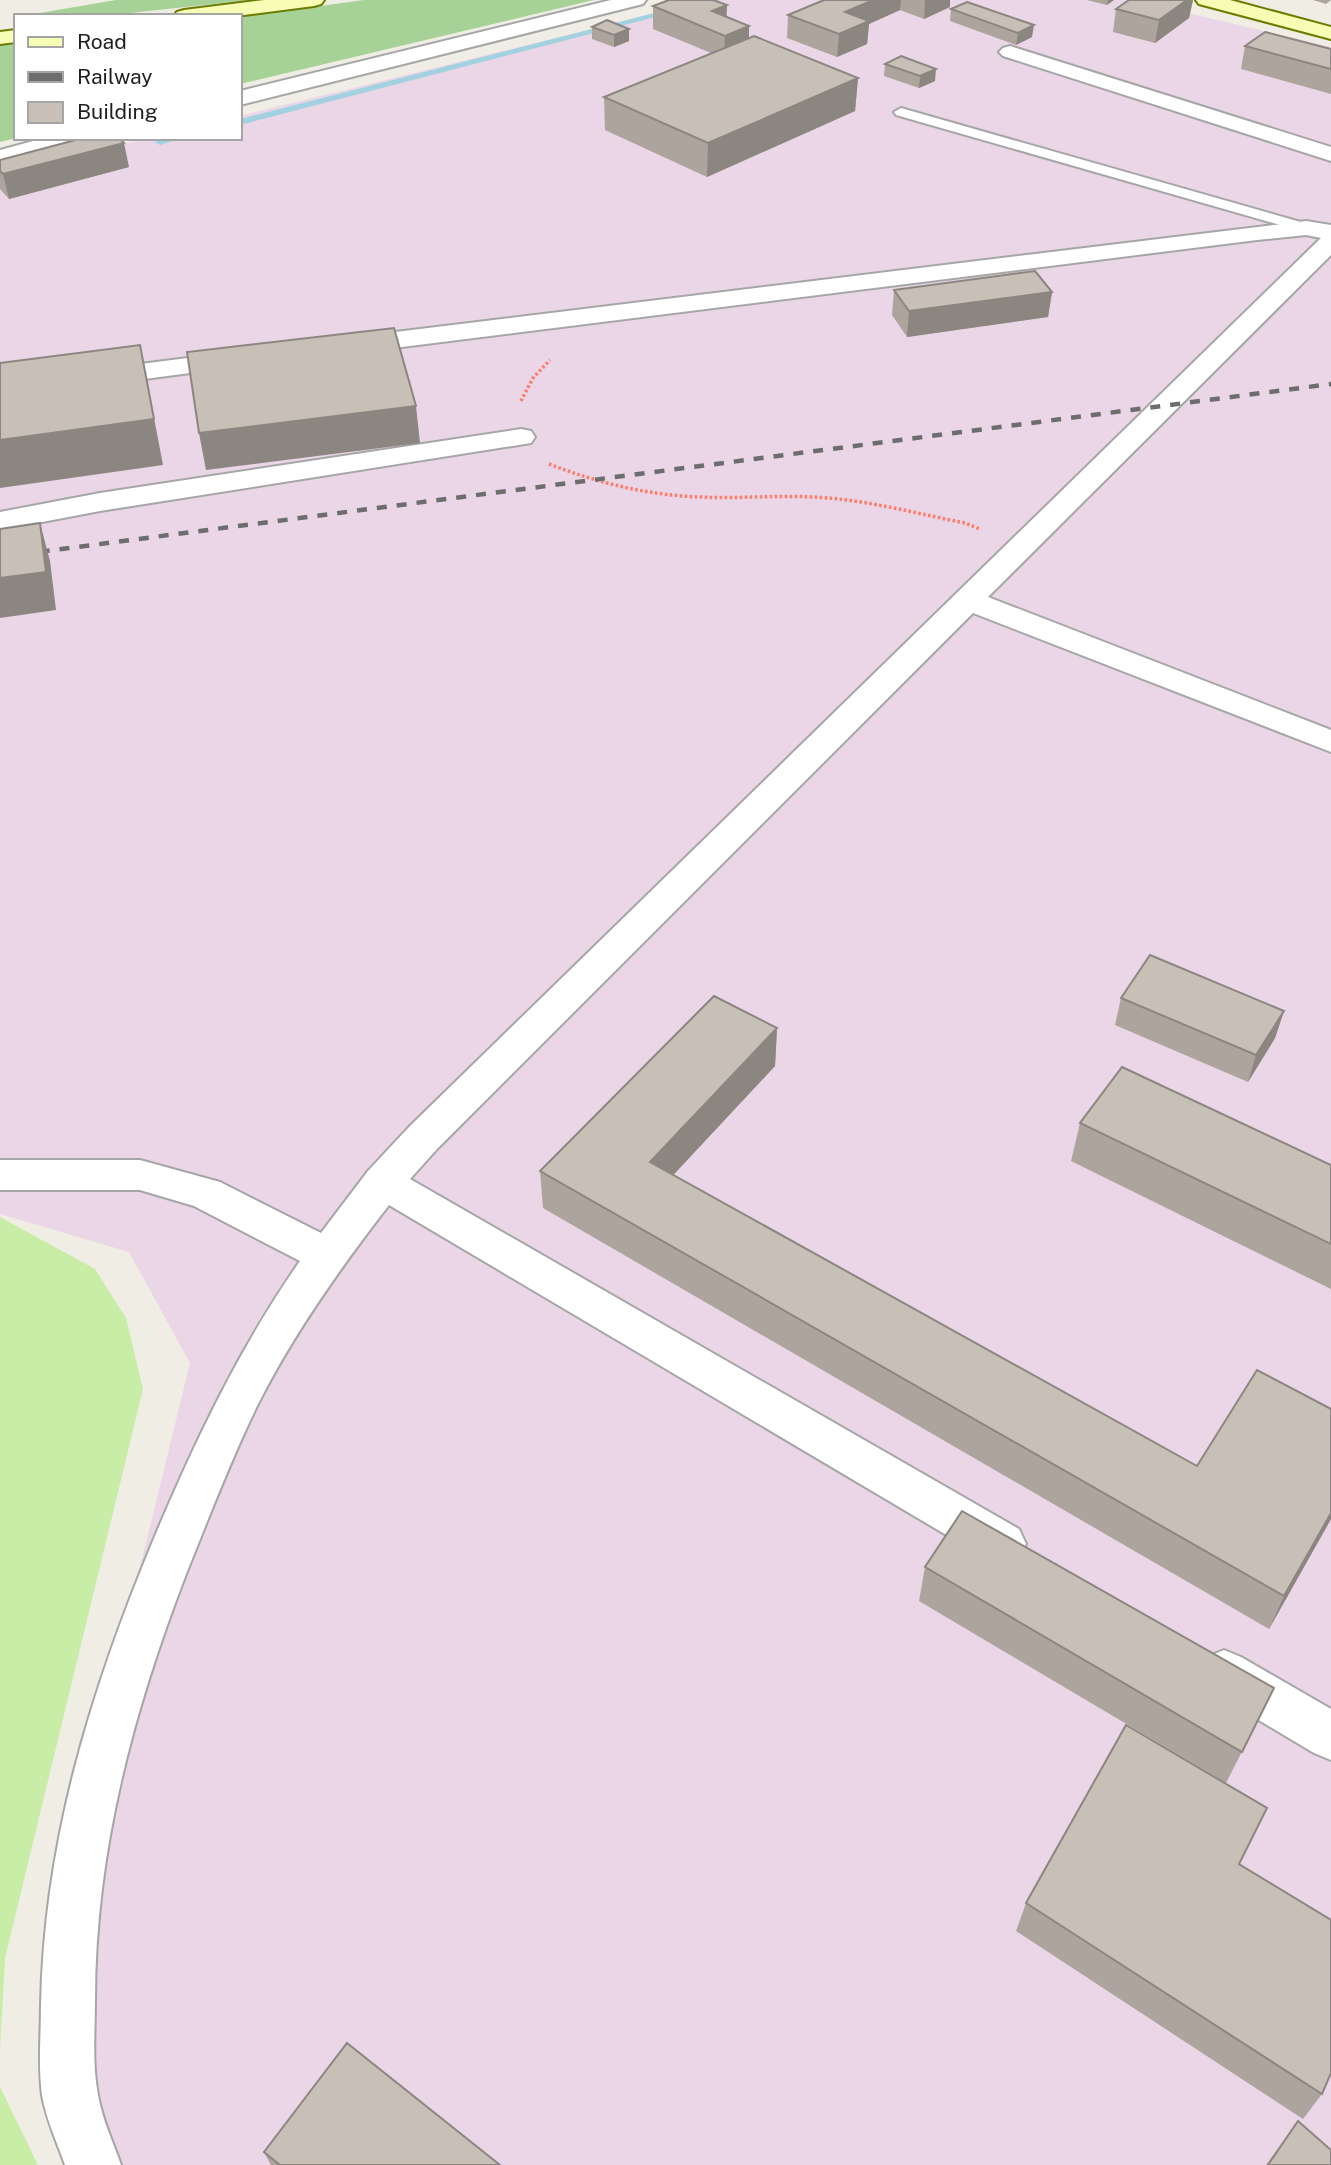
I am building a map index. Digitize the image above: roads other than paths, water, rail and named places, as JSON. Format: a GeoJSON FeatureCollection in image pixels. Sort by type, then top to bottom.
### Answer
{"type":"FeatureCollection","features":[{"type":"Feature","properties":{"kind":"street"},"geometry":{"type":"LineString","coordinates":[[200,14],[313,0]]}},
{"type":"Feature","properties":{"kind":"street"},"geometry":{"type":"LineString","coordinates":[[242,98],[636,0]]}},
{"type":"Feature","properties":{"kind":"street"},"geometry":{"type":"LineString","coordinates":[[1206,0],[1331,33]]}},
{"type":"Feature","properties":{"kind":"street"},"geometry":{"type":"LineString","coordinates":[[1010,52],[1331,154]]}},
{"type":"Feature","properties":{"kind":"street"},"geometry":{"type":"LineString","coordinates":[[0,157],[64,140]]}},
{"type":"Feature","properties":{"kind":"street"},"geometry":{"type":"LineString","coordinates":[[327,348],[615,312],[1323,234]]}},
{"type":"Feature","properties":{"kind":"street"},"geometry":{"type":"LineString","coordinates":[[93,2165],[70,2095],[66,1962],[77,1857],[103,1742],[150,1607],[199,1488],[256,1366],[326,1255],[382,1182],[433,1128],[1021,548],[1323,234]]}},
{"type":"Feature","properties":{"kind":"street"},"geometry":{"type":"LineString","coordinates":[[0,390],[272,355]]}},
{"type":"Feature","properties":{"kind":"street"},"geometry":{"type":"LineString","coordinates":[[0,521],[100,502],[521,437]]}},
{"type":"Feature","properties":{"kind":"street"},"geometry":{"type":"LineString","coordinates":[[968,600],[1331,742]]}},
{"type":"Feature","properties":{"kind":"street"},"geometry":{"type":"LineString","coordinates":[[0,1175],[139,1175],[206,1193],[326,1255]]}},
{"type":"Feature","properties":{"kind":"street"},"geometry":{"type":"LineString","coordinates":[[382,1182],[1043,1567]]}},
{"type":"Feature","properties":{"kind":"street"},"geometry":{"type":"LineString","coordinates":[[1187,1652],[1331,1736]]}},
{"type":"Feature","properties":{"kind":"lane"},"geometry":{"type":"LineString","coordinates":[[901,112],[1323,234]]}},
{"type":"Feature","properties":{"kind":"waterway"},"geometry":{"type":"LineString","coordinates":[[242,121],[716,0]]}},
{"type":"Feature","properties":{"kind":"waterway"},"geometry":{"type":"LineString","coordinates":[[160,142],[168,140]]}},
{"type":"Feature","properties":{"kind":"railway"},"geometry":{"type":"LineString","coordinates":[[0,557],[1331,384]]}}]}
